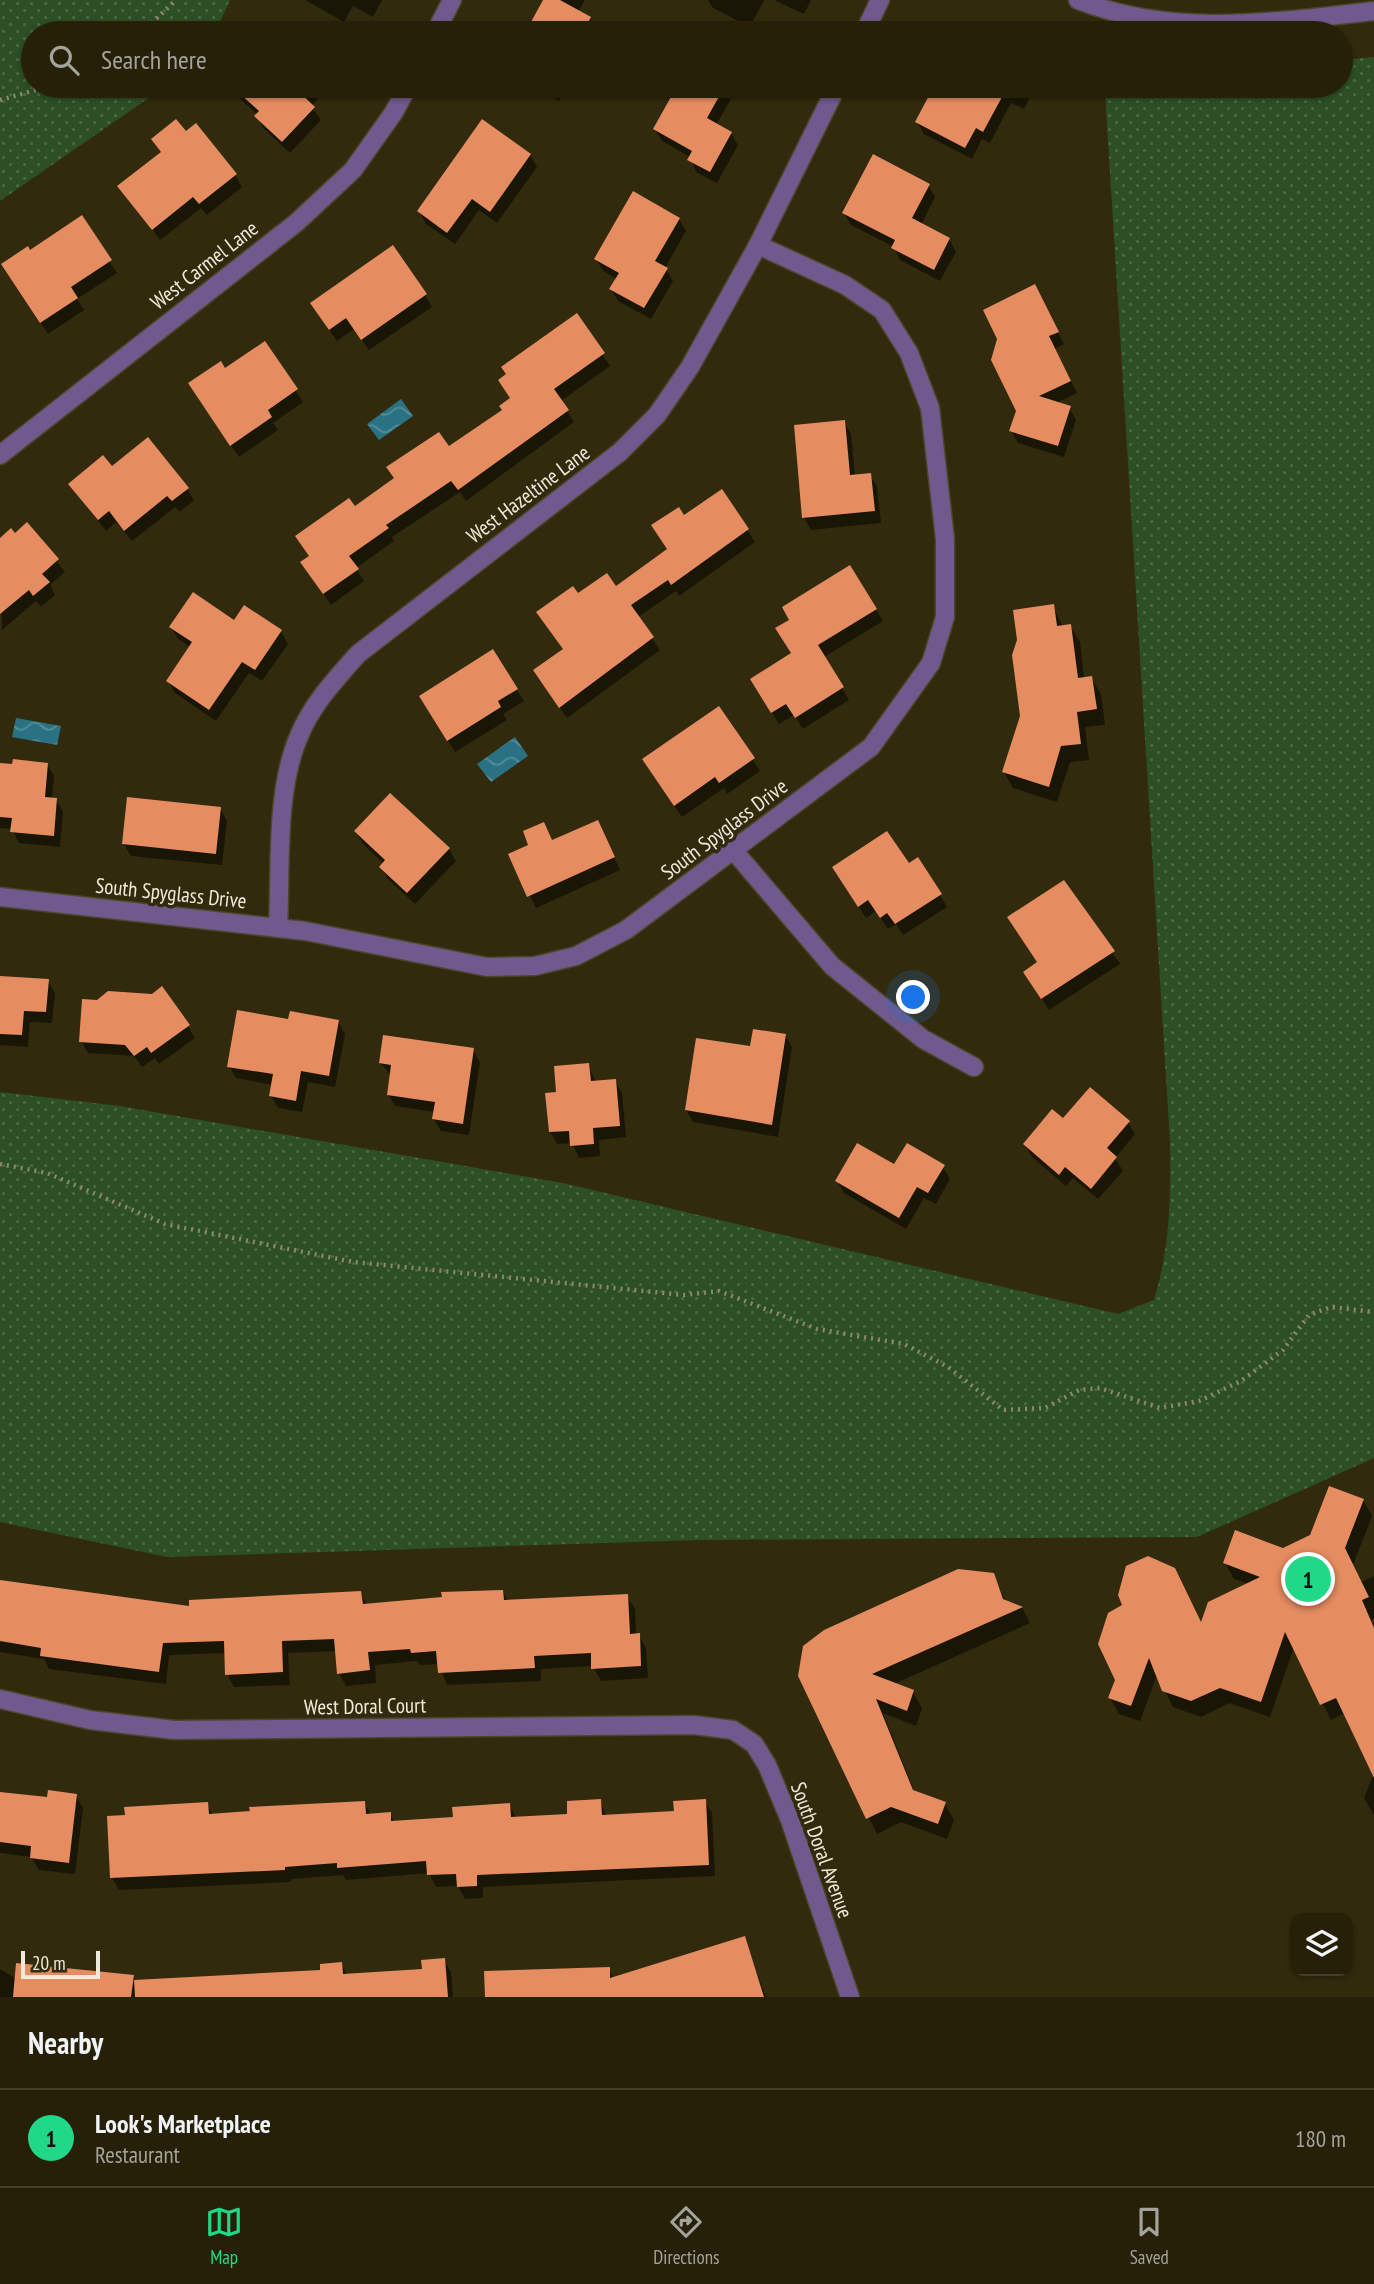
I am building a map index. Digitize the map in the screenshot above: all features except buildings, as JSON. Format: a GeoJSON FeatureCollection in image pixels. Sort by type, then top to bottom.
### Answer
{"type":"FeatureCollection","features":[{"type":"Feature","properties":{"kind":"street"},"geometry":{"type":"LineString","coordinates":[[441,21],[452,0]]}},
{"type":"Feature","properties":{"kind":"street"},"geometry":{"type":"LineString","coordinates":[[870,21],[880,0]]}},
{"type":"Feature","properties":{"kind":"street"},"geometry":{"type":"LineString","coordinates":[[1078,0],[1105,11],[1163,21]]}},
{"type":"Feature","properties":{"kind":"street"},"geometry":{"type":"LineString","coordinates":[[1278,21],[1374,11]]}},
{"type":"Feature","properties":{"kind":"street","name":"West Carmel Lane"},"geometry":{"type":"LineString","coordinates":[[0,455],[296,223],[353,170],[402,98]]}},
{"type":"Feature","properties":{"kind":"street","name":"West Hazeltine Lane"},"geometry":{"type":"LineString","coordinates":[[278,928],[284,796],[298,737],[327,689],[358,653],[620,452],[657,415],[690,367],[758,245],[832,98]]}},
{"type":"Feature","properties":{"kind":"street","name":"South Spyglass Drive"},"geometry":{"type":"LineString","coordinates":[[0,897],[278,928],[486,967],[535,966],[576,956],[626,930],[871,747],[931,663],[945,617],[945,539],[930,408],[909,353],[882,310],[845,285],[758,245]]}},
{"type":"Feature","properties":{"kind":"street"},"geometry":{"type":"LineString","coordinates":[[734,851],[832,966],[923,1039],[974,1067]]}},
{"type":"Feature","properties":{"kind":"street","name":"West Doral Court"},"geometry":{"type":"LineString","coordinates":[[0,1699],[90,1720],[174,1730],[694,1725],[733,1730]]}},
{"type":"Feature","properties":{"kind":"street","name":"South Doral Avenue"},"geometry":{"type":"LineString","coordinates":[[733,1730],[754,1744],[767,1765],[790,1820],[850,1997]]}},
{"type":"Feature","properties":{"kind":"path"},"geometry":{"type":"LineString","coordinates":[[154,21],[176,0]]}},
{"type":"Feature","properties":{"kind":"path"},"geometry":{"type":"LineString","coordinates":[[0,100],[21,94]]}},
{"type":"Feature","properties":{"kind":"path"},"geometry":{"type":"LineString","coordinates":[[0,1164],[47,1173],[165,1223],[353,1262],[684,1295],[719,1291],[817,1329],[904,1344],[948,1367],[1003,1410],[1045,1408],[1079,1390],[1100,1388],[1160,1408],[1199,1401],[1241,1381],[1283,1350],[1309,1315],[1331,1307],[1374,1312]]}},
{"type":"Feature","properties":{"kind":"green space"},"geometry":{"type":"Polygon","coordinates":[[[0,0],[230,0],[220,21],[21,21],[21,98],[149,98],[0,201],[0,0]]]}},
{"type":"Feature","properties":{"kind":"green space"},"geometry":{"type":"Polygon","coordinates":[[[1374,57],[1374,1458],[1197,1537],[700,1540],[167,1557],[0,1522],[0,1092],[120,1106],[563,1183],[1118,1314],[1154,1300],[1168,1222],[1170,1142],[1105,98],[1353,98],[1353,59],[1374,57]]]}},
{"type":"Feature","properties":{"kind":"water"},"geometry":{"type":"Polygon","coordinates":[[[401,399],[413,416],[379,440],[367,424],[401,399]]]}},
{"type":"Feature","properties":{"kind":"water"},"geometry":{"type":"Polygon","coordinates":[[[16,718],[61,726],[57,745],[12,737],[16,718]]]}},
{"type":"Feature","properties":{"kind":"water"},"geometry":{"type":"Polygon","coordinates":[[[515,737],[528,756],[491,782],[477,764],[515,737]]]}},
{"type":"Feature","properties":{"kind":"place","name":"Look's Marketplace"},"geometry":{"type":"Point","coordinates":[1308,1579]}}]}
